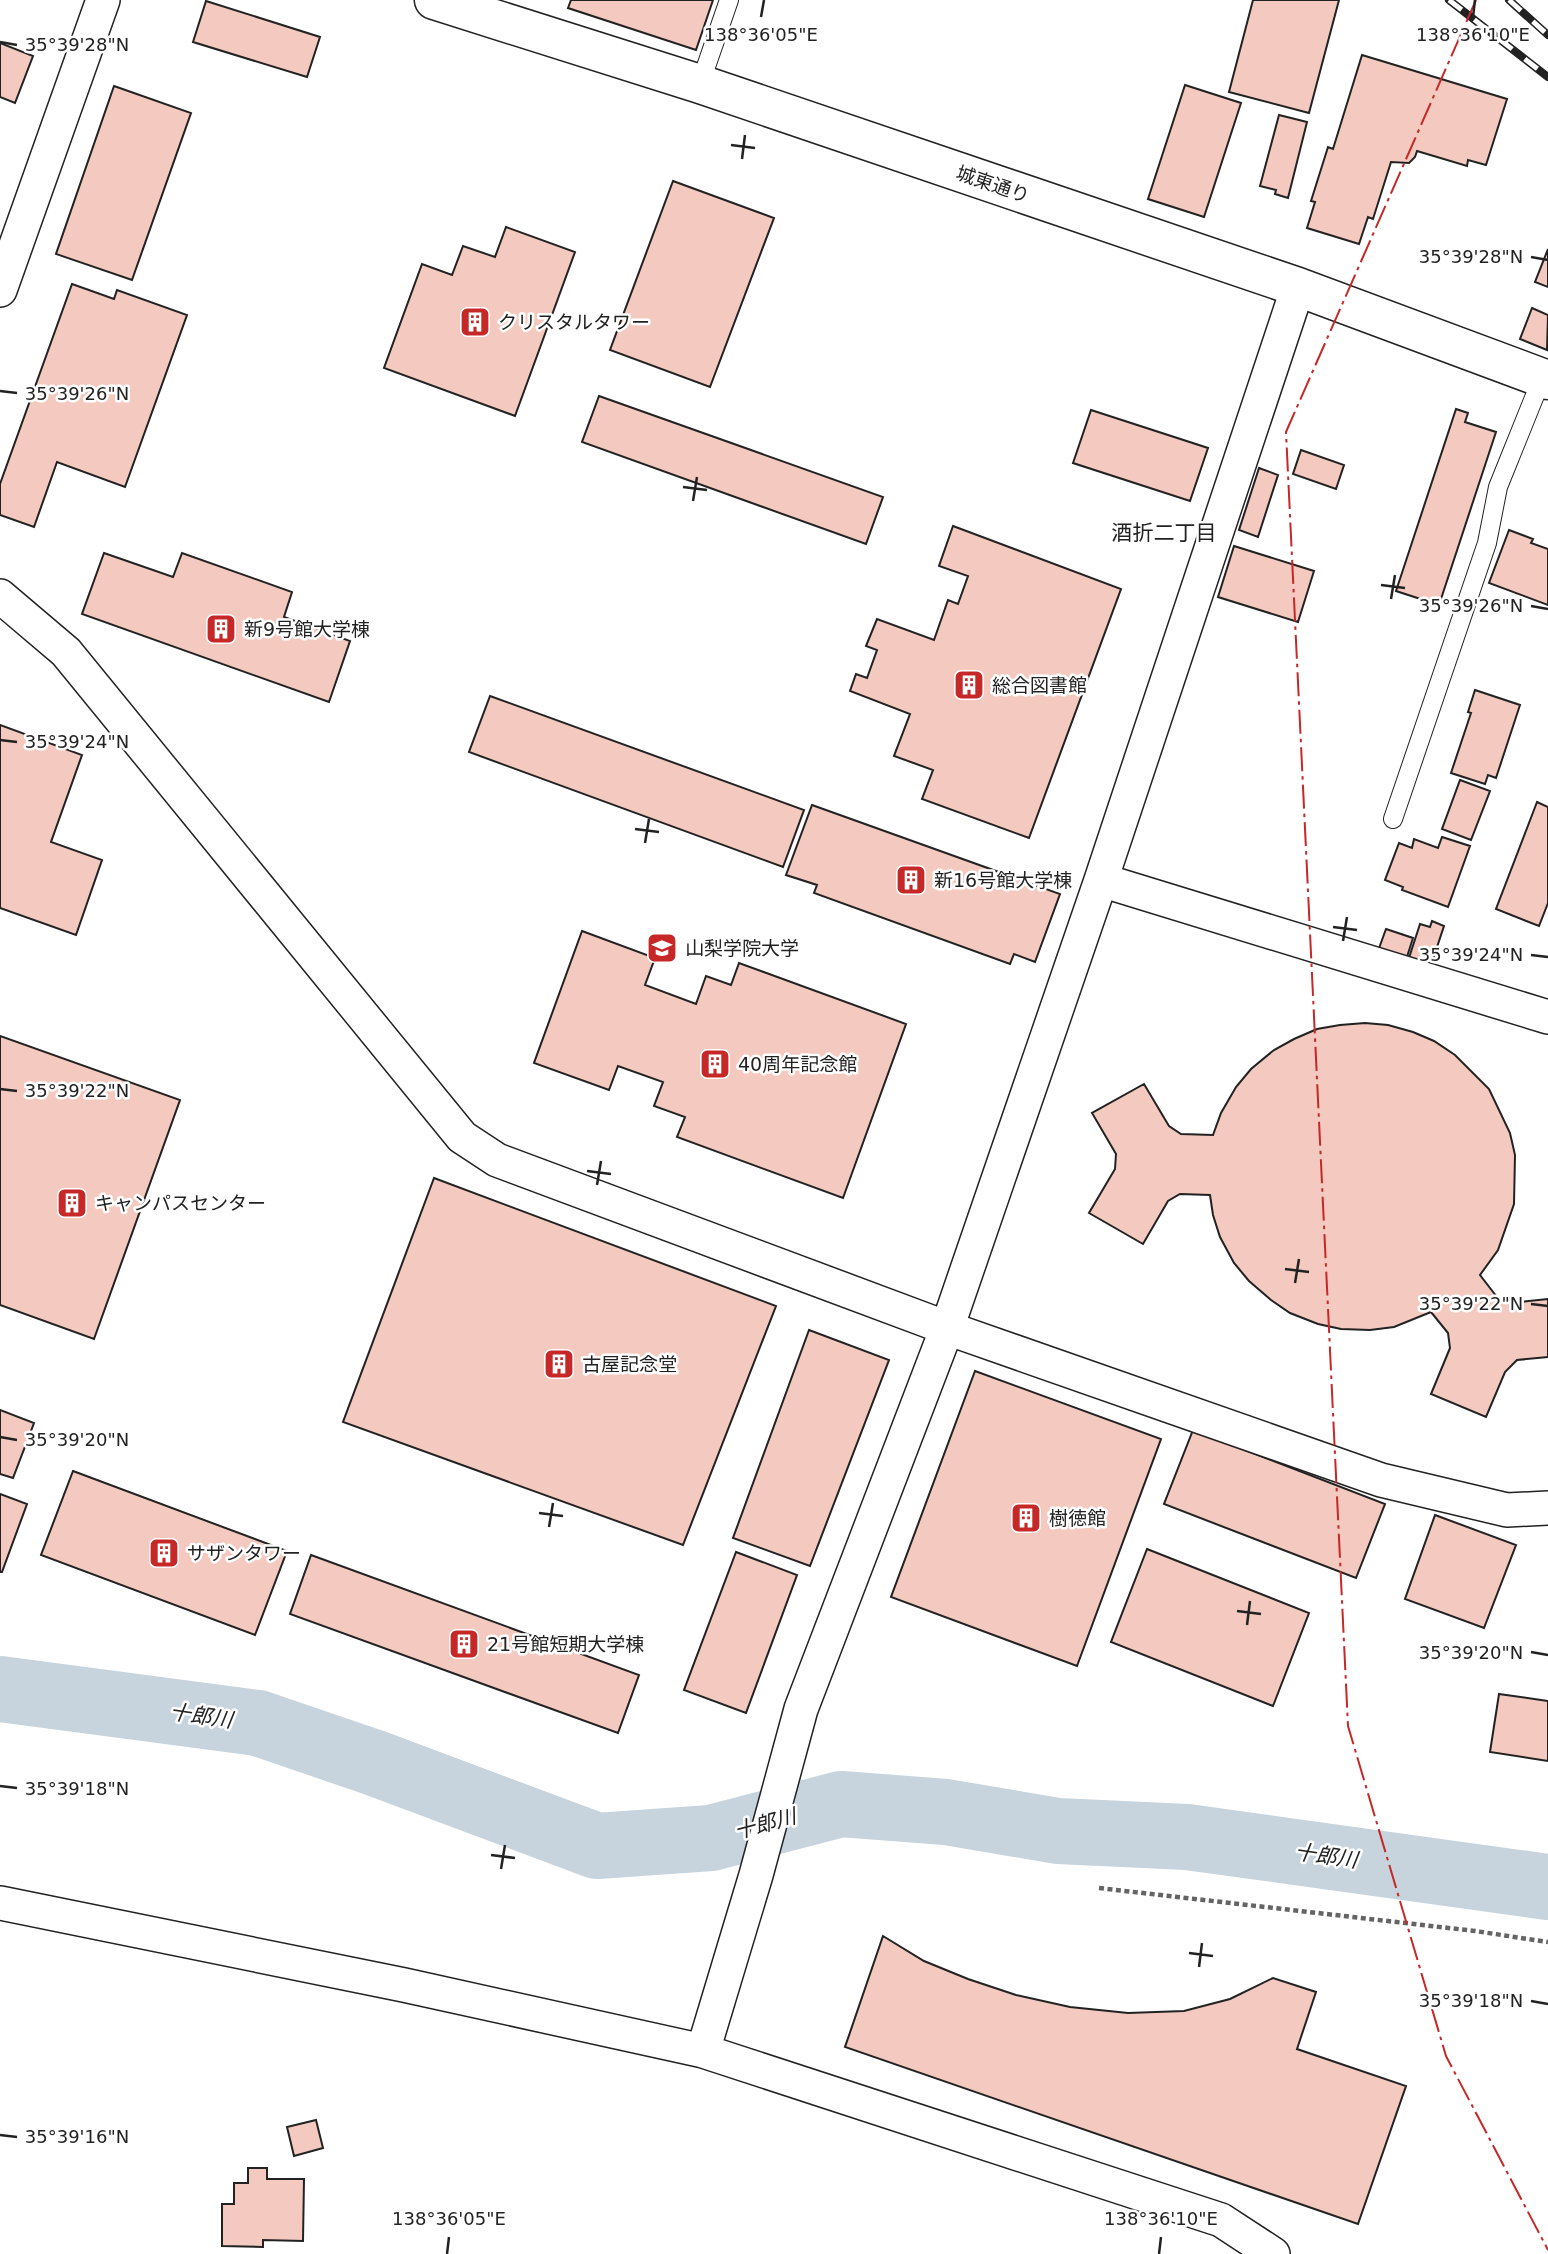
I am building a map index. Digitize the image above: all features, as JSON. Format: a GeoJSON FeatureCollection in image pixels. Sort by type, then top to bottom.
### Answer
{"type":"FeatureCollection","features":[{"type":"Feature","properties":{"kind":"highway","name":"城東通り"},"geometry":{"type":"LineString","coordinates":[[434,0],[700,84],[1298,287],[1545,379]]}},
{"type":"Feature","properties":{"kind":"street"},"geometry":{"type":"LineString","coordinates":[[0,290],[103,0]]}},
{"type":"Feature","properties":{"kind":"street"},"geometry":{"type":"LineString","coordinates":[[703,2051],[756,1875],[801,1709],[947,1328],[1101,880],[1298,287]]}},
{"type":"Feature","properties":{"kind":"street"},"geometry":{"type":"LineString","coordinates":[[0,596],[66,652],[462,1137],[497,1160],[1126,1393],[1381,1480],[1507,1510],[1548,1508]]}},
{"type":"Feature","properties":{"kind":"street"},"geometry":{"type":"LineString","coordinates":[[1101,880],[1548,1017]]}},
{"type":"Feature","properties":{"kind":"street"},"geometry":{"type":"LineString","coordinates":[[0,1903],[404,1985],[703,2051],[1222,2220],[1273,2254]]}},
{"type":"Feature","properties":{"kind":"lane"},"geometry":{"type":"LineString","coordinates":[[700,84],[729,0]]}},
{"type":"Feature","properties":{"kind":"lane"},"geometry":{"type":"LineString","coordinates":[[1393,819],[1487,543],[1498,487],[1545,379]]}},
{"type":"Feature","properties":{"kind":"path"},"geometry":{"type":"LineString","coordinates":[[1099,1888],[1475,1931],[1548,1942]]}},
{"type":"Feature","properties":{"kind":"building"},"geometry":{"type":"Polygon","coordinates":[[[571,0],[713,0],[696,50],[568,8],[571,0]]]}},
{"type":"Feature","properties":{"kind":"building"},"geometry":{"type":"Polygon","coordinates":[[[1253,0],[1339,0],[1309,113],[1229,92],[1253,0]]]}},
{"type":"Feature","properties":{"kind":"building"},"geometry":{"type":"Polygon","coordinates":[[[206,1],[320,37],[307,77],[193,42],[206,1]]]}},
{"type":"Feature","properties":{"kind":"building"},"geometry":{"type":"Polygon","coordinates":[[[0,43],[33,56],[15,103],[0,97],[0,43]]]}},
{"type":"Feature","properties":{"kind":"building"},"geometry":{"type":"Polygon","coordinates":[[[1362,55],[1507,99],[1486,165],[1468,160],[1467,166],[1417,151],[1409,163],[1391,162],[1373,219],[1368,217],[1359,244],[1307,228],[1315,202],[1311,201],[1328,147],[1333,149],[1362,55]]]}},
{"type":"Feature","properties":{"kind":"building"},"geometry":{"type":"Polygon","coordinates":[[[1185,85],[1241,103],[1204,217],[1148,199],[1185,85]]]}},
{"type":"Feature","properties":{"kind":"building"},"geometry":{"type":"Polygon","coordinates":[[[114,86],[191,113],[132,280],[56,254],[114,86]]]}},
{"type":"Feature","properties":{"kind":"building"},"geometry":{"type":"Polygon","coordinates":[[[1279,115],[1307,122],[1288,198],[1275,194],[1276,190],[1260,186],[1279,115]]]}},
{"type":"Feature","properties":{"kind":"building"},"geometry":{"type":"Polygon","coordinates":[[[673,181],[774,218],[710,387],[610,350],[673,181]]]}},
{"type":"Feature","properties":{"kind":"building","name":"クリスタルタワー"},"geometry":{"type":"Polygon","coordinates":[[[506,227],[575,252],[515,416],[384,368],[422,264],[452,275],[463,246],[495,257],[506,227]]]}},
{"type":"Feature","properties":{"kind":"building"},"geometry":{"type":"Polygon","coordinates":[[[1548,249],[1548,287],[1535,282],[1548,249]]]}},
{"type":"Feature","properties":{"kind":"building"},"geometry":{"type":"Polygon","coordinates":[[[72,284],[114,299],[117,290],[187,315],[125,487],[57,462],[34,527],[0,515],[0,484],[72,284]]]}},
{"type":"Feature","properties":{"kind":"building"},"geometry":{"type":"Polygon","coordinates":[[[1532,308],[1548,315],[1547,350],[1520,339],[1532,308]]]}},
{"type":"Feature","properties":{"kind":"building"},"geometry":{"type":"Polygon","coordinates":[[[599,396],[883,497],[866,544],[582,442],[599,396]]]}},
{"type":"Feature","properties":{"kind":"building"},"geometry":{"type":"Polygon","coordinates":[[[1456,409],[1468,413],[1465,422],[1496,432],[1439,605],[1396,591],[1456,409]]]}},
{"type":"Feature","properties":{"kind":"building"},"geometry":{"type":"Polygon","coordinates":[[[1091,410],[1208,448],[1190,501],[1073,463],[1091,410]]]}},
{"type":"Feature","properties":{"kind":"building"},"geometry":{"type":"Polygon","coordinates":[[[1301,450],[1344,465],[1336,489],[1293,474],[1301,450]]]}},
{"type":"Feature","properties":{"kind":"building"},"geometry":{"type":"Polygon","coordinates":[[[1259,468],[1278,475],[1258,537],[1239,530],[1259,468]]]}},
{"type":"Feature","properties":{"kind":"building","name":"総合図書館"},"geometry":{"type":"Polygon","coordinates":[[[953,526],[1121,589],[1029,838],[922,799],[933,770],[894,756],[910,714],[850,691],[856,674],[867,678],[877,650],[866,646],[877,619],[934,640],[948,600],[958,604],[968,576],[939,566],[953,526]]]}},
{"type":"Feature","properties":{"kind":"building"},"geometry":{"type":"Polygon","coordinates":[[[1509,530],[1533,539],[1531,543],[1548,549],[1548,605],[1489,583],[1509,530]]]}},
{"type":"Feature","properties":{"kind":"building"},"geometry":{"type":"Polygon","coordinates":[[[1234,546],[1314,571],[1298,622],[1218,597],[1234,546]]]}},
{"type":"Feature","properties":{"kind":"building","name":"新9号館大学棟"},"geometry":{"type":"Polygon","coordinates":[[[104,553],[173,577],[182,553],[292,592],[284,617],[350,641],[329,702],[82,614],[104,553]]]}},
{"type":"Feature","properties":{"kind":"building"},"geometry":{"type":"Polygon","coordinates":[[[1475,690],[1520,705],[1496,778],[1488,775],[1485,784],[1451,773],[1471,713],[1468,712],[1475,690]]]}},
{"type":"Feature","properties":{"kind":"building"},"geometry":{"type":"Polygon","coordinates":[[[490,696],[804,810],[783,867],[469,752],[490,696]]]}},
{"type":"Feature","properties":{"kind":"building"},"geometry":{"type":"Polygon","coordinates":[[[0,725],[82,755],[51,842],[102,860],[76,935],[0,908],[0,725]]]}},
{"type":"Feature","properties":{"kind":"building"},"geometry":{"type":"Polygon","coordinates":[[[1460,780],[1490,791],[1471,840],[1442,829],[1460,780]]]}},
{"type":"Feature","properties":{"kind":"building"},"geometry":{"type":"Polygon","coordinates":[[[1537,802],[1548,807],[1548,903],[1539,926],[1496,909],[1537,802]]]}},
{"type":"Feature","properties":{"kind":"building","name":"新16号館大学棟"},"geometry":{"type":"Polygon","coordinates":[[[812,805],[1060,894],[1035,962],[1014,954],[1010,964],[814,893],[817,885],[786,875],[812,805]]]}},
{"type":"Feature","properties":{"kind":"building"},"geometry":{"type":"Polygon","coordinates":[[[1442,837],[1470,846],[1448,907],[1402,890],[1403,887],[1385,880],[1399,843],[1412,848],[1414,839],[1438,848],[1442,837]]]}},
{"type":"Feature","properties":{"kind":"building"},"geometry":{"type":"Polygon","coordinates":[[[1432,921],[1444,926],[1430,968],[1408,961],[1420,924],[1430,927],[1432,921]]]}},
{"type":"Feature","properties":{"kind":"building"},"geometry":{"type":"Polygon","coordinates":[[[1386,929],[1413,938],[1406,960],[1378,951],[1386,929]]]}},
{"type":"Feature","properties":{"kind":"building","name":"40周年記念館"},"geometry":{"type":"Polygon","coordinates":[[[582,931],[655,958],[645,985],[696,1004],[706,976],[731,985],[739,963],[906,1024],[843,1198],[677,1137],[685,1117],[654,1106],[663,1082],[618,1066],[609,1090],[534,1063],[582,931]]]}},
{"type":"Feature","properties":{"kind":"building"},"geometry":{"type":"Polygon","coordinates":[[[1365,1023],[1388,1025],[1413,1032],[1434,1041],[1455,1055],[1489,1089],[1510,1133],[1515,1155],[1514,1204],[1498,1250],[1480,1275],[1497,1297],[1511,1303],[1548,1299],[1548,1357],[1517,1360],[1505,1372],[1486,1417],[1431,1394],[1450,1348],[1448,1333],[1431,1312],[1394,1327],[1370,1330],[1341,1329],[1318,1324],[1290,1313],[1249,1281],[1234,1263],[1220,1237],[1210,1195],[1180,1194],[1168,1201],[1143,1244],[1089,1213],[1115,1169],[1116,1154],[1092,1113],[1144,1084],[1169,1126],[1181,1134],[1213,1135],[1221,1113],[1236,1087],[1251,1069],[1274,1050],[1317,1029],[1365,1023]]]}},
{"type":"Feature","properties":{"kind":"building","name":"キャンパスセンター"},"geometry":{"type":"Polygon","coordinates":[[[0,1036],[180,1100],[94,1339],[0,1305],[0,1036]]]}},
{"type":"Feature","properties":{"kind":"building","name":"古屋記念堂"},"geometry":{"type":"Polygon","coordinates":[[[434,1178],[776,1306],[683,1545],[343,1422],[434,1178]]]}},
{"type":"Feature","properties":{"kind":"building"},"geometry":{"type":"Polygon","coordinates":[[[809,1330],[889,1360],[810,1566],[733,1538],[809,1330]]]}},
{"type":"Feature","properties":{"kind":"building","name":"樹徳館"},"geometry":{"type":"Polygon","coordinates":[[[975,1371],[1161,1439],[1077,1666],[891,1597],[975,1371]]]}},
{"type":"Feature","properties":{"kind":"building"},"geometry":{"type":"Polygon","coordinates":[[[0,1410],[34,1423],[13,1478],[0,1474],[0,1410]]]}},
{"type":"Feature","properties":{"kind":"building"},"geometry":{"type":"Polygon","coordinates":[[[1193,1430],[1385,1504],[1356,1578],[1164,1504],[1193,1430]]]}},
{"type":"Feature","properties":{"kind":"building","name":"サザンタワー"},"geometry":{"type":"Polygon","coordinates":[[[73,1471],[287,1551],[255,1635],[41,1555],[73,1471]]]}},
{"type":"Feature","properties":{"kind":"building"},"geometry":{"type":"Polygon","coordinates":[[[0,1494],[27,1504],[2,1572],[0,1572],[0,1494]]]}},
{"type":"Feature","properties":{"kind":"building"},"geometry":{"type":"Polygon","coordinates":[[[1435,1515],[1516,1545],[1484,1628],[1405,1599],[1435,1515]]]}},
{"type":"Feature","properties":{"kind":"building"},"geometry":{"type":"Polygon","coordinates":[[[1147,1549],[1309,1613],[1273,1706],[1111,1642],[1147,1549]]]}},
{"type":"Feature","properties":{"kind":"building"},"geometry":{"type":"Polygon","coordinates":[[[736,1552],[797,1575],[746,1713],[684,1690],[736,1552]]]}},
{"type":"Feature","properties":{"kind":"building","name":"21号館短期大学棟"},"geometry":{"type":"Polygon","coordinates":[[[311,1555],[639,1675],[618,1733],[290,1614],[311,1555]]]}},
{"type":"Feature","properties":{"kind":"building"},"geometry":{"type":"Polygon","coordinates":[[[1499,1694],[1548,1701],[1548,1761],[1490,1752],[1499,1694]]]}},
{"type":"Feature","properties":{"kind":"building"},"geometry":{"type":"Polygon","coordinates":[[[883,1936],[924,1961],[968,1979],[1016,1995],[1070,2007],[1128,2013],[1184,2011],[1230,1999],[1273,1978],[1316,1992],[1297,2049],[1406,2086],[1358,2224],[845,2047],[883,1936]]]}},
{"type":"Feature","properties":{"kind":"building"},"geometry":{"type":"Polygon","coordinates":[[[316,2120],[323,2148],[294,2156],[287,2127],[316,2120]]]}},
{"type":"Feature","properties":{"kind":"building"},"geometry":{"type":"Polygon","coordinates":[[[248,2168],[267,2168],[267,2179],[304,2179],[303,2241],[263,2240],[263,2247],[222,2246],[222,2204],[234,2204],[234,2183],[248,2183],[248,2168]]]}},
{"type":"Feature","properties":{"kind":"waterway","name":"十郎川"},"geometry":{"type":"LineString","coordinates":[[0,1689],[258,1723],[375,1763],[597,1846],[711,1838],[841,1804],[946,1812],[1058,1831],[1187,1837],[1548,1887]]}},
{"type":"Feature","properties":{"kind":"railway"},"geometry":{"type":"LineString","coordinates":[[1449,0],[1548,77]]}},
{"type":"Feature","properties":{"kind":"railway"},"geometry":{"type":"LineString","coordinates":[[1509,0],[1548,35]]}},
{"type":"Feature","properties":{"kind":"power"},"geometry":{"type":"LineString","coordinates":[[1476,0],[1286,432],[1348,1726],[1446,2056],[1548,2250]]}},
{"type":"Feature","properties":{"kind":"place","name":"クリスタルタワー"},"geometry":{"type":"Point","coordinates":[475,322]}},
{"type":"Feature","properties":{"kind":"place","name":"新9号館大学棟"},"geometry":{"type":"Point","coordinates":[221,629]}},
{"type":"Feature","properties":{"kind":"place","name":"総合図書館"},"geometry":{"type":"Point","coordinates":[969,685]}},
{"type":"Feature","properties":{"kind":"place","name":"新16号館大学棟"},"geometry":{"type":"Point","coordinates":[911,880]}},
{"type":"Feature","properties":{"kind":"place","name":"山梨学院大学"},"geometry":{"type":"Point","coordinates":[662,948]}},
{"type":"Feature","properties":{"kind":"place","name":"40周年記念館"},"geometry":{"type":"Point","coordinates":[715,1064]}},
{"type":"Feature","properties":{"kind":"place","name":"キャンパスセンター"},"geometry":{"type":"Point","coordinates":[72,1203]}},
{"type":"Feature","properties":{"kind":"place","name":"古屋記念堂"},"geometry":{"type":"Point","coordinates":[559,1364]}},
{"type":"Feature","properties":{"kind":"place","name":"樹徳館"},"geometry":{"type":"Point","coordinates":[1026,1518]}},
{"type":"Feature","properties":{"kind":"place","name":"サザンタワー"},"geometry":{"type":"Point","coordinates":[164,1553]}},
{"type":"Feature","properties":{"kind":"place","name":"21号館短期大学棟"},"geometry":{"type":"Point","coordinates":[464,1644]}},
{"type":"Feature","properties":{"kind":"district","name":"酒折二丁目"},"geometry":{"type":"Point","coordinates":[1164,533]}}]}
